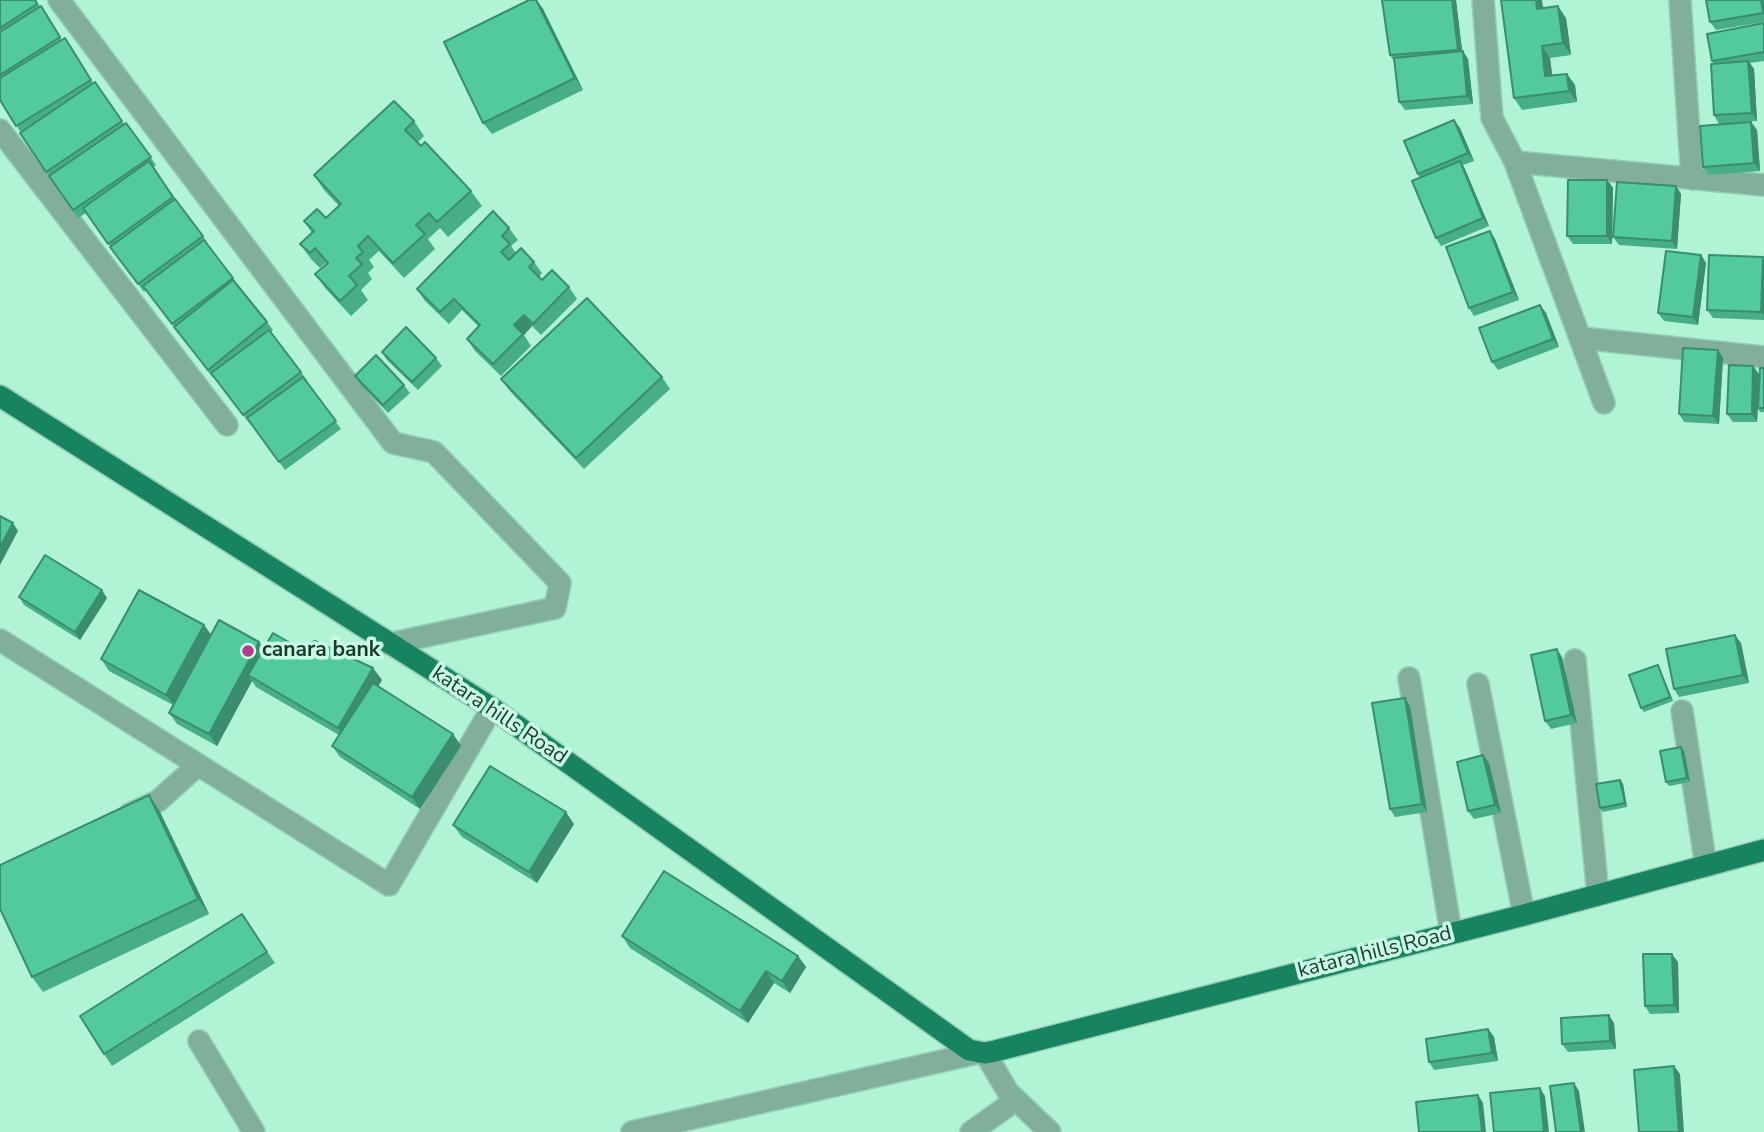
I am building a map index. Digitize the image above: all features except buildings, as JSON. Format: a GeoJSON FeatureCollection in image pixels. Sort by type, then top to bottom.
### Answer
{"type":"FeatureCollection","features":[{"type":"Feature","properties":{"kind":"main road","name":"katara hills Road"},"geometry":{"type":"LineString","coordinates":[[0,396],[492,708],[969,1050],[981,1053],[1524,915],[1764,850]]}},
{"type":"Feature","properties":{"kind":"street"},"geometry":{"type":"LineString","coordinates":[[59,0],[393,443],[434,452],[560,583],[555,608],[389,644]]}},
{"type":"Feature","properties":{"kind":"street"},"geometry":{"type":"LineString","coordinates":[[1483,0],[1492,118],[1515,162],[1604,403]]}},
{"type":"Feature","properties":{"kind":"street"},"geometry":{"type":"LineString","coordinates":[[1680,0],[1692,179]]}},
{"type":"Feature","properties":{"kind":"street"},"geometry":{"type":"LineString","coordinates":[[0,130],[228,425]]}},
{"type":"Feature","properties":{"kind":"street"},"geometry":{"type":"LineString","coordinates":[[1515,162],[1764,185]]}},
{"type":"Feature","properties":{"kind":"street"},"geometry":{"type":"LineString","coordinates":[[1581,338],[1764,357]]}},
{"type":"Feature","properties":{"kind":"street"},"geometry":{"type":"LineString","coordinates":[[0,640],[389,885],[492,708]]}},
{"type":"Feature","properties":{"kind":"street"},"geometry":{"type":"LineString","coordinates":[[1575,660],[1598,895]]}},
{"type":"Feature","properties":{"kind":"street"},"geometry":{"type":"LineString","coordinates":[[1409,678],[1451,933]]}},
{"type":"Feature","properties":{"kind":"street"},"geometry":{"type":"LineString","coordinates":[[1478,684],[1524,915]]}},
{"type":"Feature","properties":{"kind":"street"},"geometry":{"type":"LineString","coordinates":[[1682,711],[1706,866]]}},
{"type":"Feature","properties":{"kind":"street"},"geometry":{"type":"LineString","coordinates":[[109,824],[158,801],[198,765]]}},
{"type":"Feature","properties":{"kind":"street"},"geometry":{"type":"LineString","coordinates":[[199,1041],[254,1132]]}},
{"type":"Feature","properties":{"kind":"street"},"geometry":{"type":"LineString","coordinates":[[632,1132],[981,1053]]}},
{"type":"Feature","properties":{"kind":"street","name":"katara hills Road"},"geometry":{"type":"LineString","coordinates":[[981,1053],[1012,1096],[1050,1132]]}},
{"type":"Feature","properties":{"kind":"street"},"geometry":{"type":"LineString","coordinates":[[971,1132],[1012,1096]]}},
{"type":"Feature","properties":{"kind":"place","name":"canara bank"},"geometry":{"type":"Point","coordinates":[248,651]}}]}
